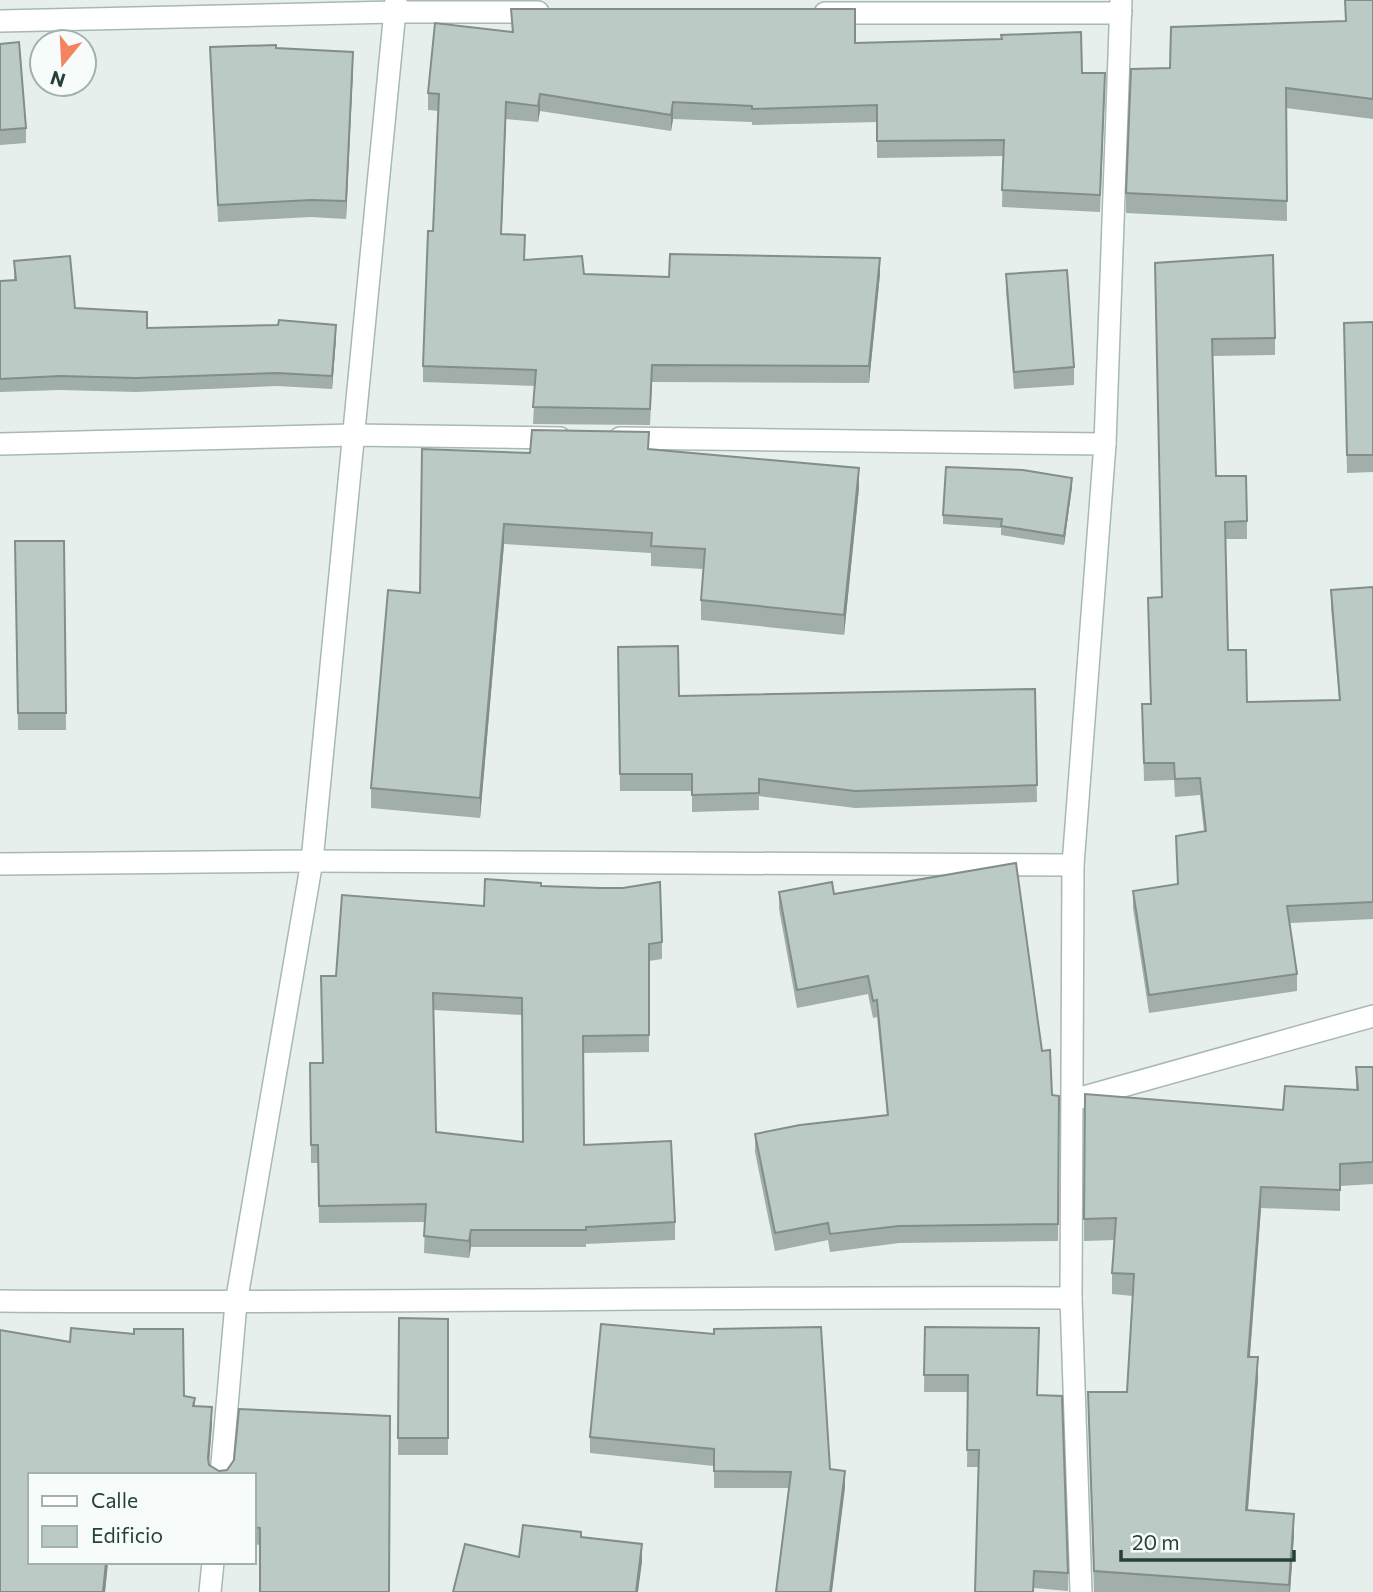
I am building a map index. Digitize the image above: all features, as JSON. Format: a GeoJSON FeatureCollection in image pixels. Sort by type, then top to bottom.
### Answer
{"type":"FeatureCollection","features":[{"type":"Feature","properties":{"kind":"street"},"geometry":{"type":"LineString","coordinates":[[0,21],[395,6],[562,12]]}},
{"type":"Feature","properties":{"kind":"street"},"geometry":{"type":"LineString","coordinates":[[221,1473],[236,1303],[312,861],[395,6]]}},
{"type":"Feature","properties":{"kind":"street"},"geometry":{"type":"LineString","coordinates":[[799,13],[1121,6],[1104,444],[1073,865],[1071,1298],[1082,1592]]}},
{"type":"Feature","properties":{"kind":"street"},"geometry":{"type":"LineString","coordinates":[[0,444],[353,435],[576,438]]}},
{"type":"Feature","properties":{"kind":"street"},"geometry":{"type":"LineString","coordinates":[[604,438],[1104,444]]}},
{"type":"Feature","properties":{"kind":"street"},"geometry":{"type":"LineString","coordinates":[[0,864],[312,861],[1073,865]]}},
{"type":"Feature","properties":{"kind":"street"},"geometry":{"type":"LineString","coordinates":[[1073,1100],[1373,1016]]}},
{"type":"Feature","properties":{"kind":"street"},"geometry":{"type":"LineString","coordinates":[[0,1301],[236,1303],[830,1297],[1071,1298]]}},
{"type":"Feature","properties":{"kind":"street"},"geometry":{"type":"LineString","coordinates":[[210,1592],[213,1564]]}},
{"type":"Feature","properties":{"kind":"building"},"geometry":{"type":"Polygon","coordinates":[[[1345,0],[1373,0],[1373,99],[1286,88],[1287,201],[1126,193],[1131,69],[1170,68],[1171,27],[1346,21],[1345,0]]]}},
{"type":"Feature","properties":{"kind":"building"},"geometry":{"type":"Polygon","coordinates":[[[511,9],[855,9],[855,43],[1002,39],[1001,35],[1081,32],[1082,73],[1105,73],[1100,195],[1002,190],[1004,140],[877,141],[877,105],[752,109],[752,106],[673,102],[671,115],[540,94],[538,106],[506,102],[501,234],[525,235],[524,260],[582,256],[584,274],[669,277],[670,254],[880,258],[869,366],[652,365],[650,409],[533,407],[536,370],[423,366],[428,231],[433,231],[439,94],[428,93],[435,23],[513,32],[511,9]]]}},
{"type":"Feature","properties":{"kind":"building"},"geometry":{"type":"Polygon","coordinates":[[[19,42],[26,128],[0,130],[0,44],[19,42]]]}},
{"type":"Feature","properties":{"kind":"building"},"geometry":{"type":"Polygon","coordinates":[[[276,45],[276,48],[353,52],[346,201],[218,205],[210,47],[276,45]]]}},
{"type":"Feature","properties":{"kind":"building"},"geometry":{"type":"Polygon","coordinates":[[[1273,255],[1275,338],[1212,339],[1216,476],[1246,476],[1247,521],[1225,522],[1228,650],[1246,650],[1247,702],[1340,700],[1331,590],[1373,587],[1373,902],[1287,906],[1297,974],[1149,995],[1133,891],[1178,884],[1176,836],[1206,831],[1200,778],[1175,779],[1174,763],[1144,763],[1142,704],[1151,704],[1148,598],[1162,597],[1155,263],[1273,255]]]}},
{"type":"Feature","properties":{"kind":"building"},"geometry":{"type":"Polygon","coordinates":[[[70,256],[75,308],[147,312],[147,328],[278,325],[279,320],[336,325],[332,376],[277,373],[0,379],[0,281],[16,280],[14,261],[70,256]]]}},
{"type":"Feature","properties":{"kind":"building"},"geometry":{"type":"Polygon","coordinates":[[[1067,270],[1074,367],[1014,372],[1006,274],[1067,270]]]}},
{"type":"Feature","properties":{"kind":"building"},"geometry":{"type":"Polygon","coordinates":[[[1373,322],[1373,455],[1347,455],[1344,323],[1373,322]]]}},
{"type":"Feature","properties":{"kind":"building"},"geometry":{"type":"Polygon","coordinates":[[[532,430],[649,432],[648,449],[859,468],[844,615],[701,600],[705,549],[651,546],[652,533],[504,524],[480,798],[371,788],[388,590],[420,593],[422,449],[530,453],[532,430]]]}},
{"type":"Feature","properties":{"kind":"building"},"geometry":{"type":"Polygon","coordinates":[[[946,467],[1023,470],[1072,478],[1064,536],[1001,526],[1002,519],[943,515],[946,467]]]}},
{"type":"Feature","properties":{"kind":"building"},"geometry":{"type":"Polygon","coordinates":[[[15,541],[64,541],[66,713],[18,713],[15,541]]]}},
{"type":"Feature","properties":{"kind":"building"},"geometry":{"type":"Polygon","coordinates":[[[678,646],[679,696],[1035,689],[1037,785],[855,791],[759,779],[759,793],[692,795],[692,774],[620,774],[618,647],[678,646]]]}},
{"type":"Feature","properties":{"kind":"building"},"geometry":{"type":"Polygon","coordinates":[[[1016,863],[1042,1051],[1050,1050],[1052,1095],[1059,1096],[1058,1224],[899,1226],[830,1234],[828,1223],[775,1233],[755,1134],[800,1125],[888,1115],[877,1000],[873,1001],[868,976],[797,990],[779,892],[832,882],[834,894],[1016,863]]]}},
{"type":"Feature","properties":{"kind":"building"},"geometry":{"type":"Polygon","coordinates":[[[485,879],[541,883],[541,886],[600,888],[623,888],[660,882],[662,942],[649,944],[649,1035],[583,1036],[584,1145],[671,1141],[675,1222],[586,1227],[586,1230],[471,1230],[469,1241],[424,1236],[426,1204],[319,1206],[318,1145],[311,1145],[310,1063],[323,1063],[321,976],[336,976],[342,895],[484,906],[485,879]],[[433,993],[436,1132],[523,1142],[522,998],[433,993]]]}},
{"type":"Feature","properties":{"kind":"building"},"geometry":{"type":"Polygon","coordinates":[[[1356,1067],[1373,1067],[1373,1162],[1340,1164],[1340,1190],[1261,1187],[1248,1357],[1258,1357],[1246,1510],[1294,1514],[1289,1585],[1094,1571],[1088,1392],[1127,1392],[1134,1274],[1112,1273],[1116,1218],[1084,1219],[1085,1094],[1283,1110],[1285,1086],[1358,1090],[1356,1067]]]}},
{"type":"Feature","properties":{"kind":"building"},"geometry":{"type":"Polygon","coordinates":[[[399,1318],[448,1319],[448,1438],[398,1438],[399,1318]]]}},
{"type":"Feature","properties":{"kind":"building"},"geometry":{"type":"Polygon","coordinates":[[[601,1324],[714,1334],[714,1329],[821,1327],[830,1469],[845,1471],[830,1592],[776,1592],[791,1472],[714,1471],[714,1449],[590,1437],[601,1324]]]}},
{"type":"Feature","properties":{"kind":"building"},"geometry":{"type":"Polygon","coordinates":[[[925,1327],[1039,1328],[1037,1395],[1062,1396],[1068,1573],[1034,1571],[1033,1592],[975,1592],[979,1450],[967,1450],[968,1375],[924,1375],[925,1327]]]}},
{"type":"Feature","properties":{"kind":"building"},"geometry":{"type":"Polygon","coordinates":[[[71,1328],[134,1334],[134,1329],[183,1329],[184,1396],[195,1398],[193,1406],[212,1407],[208,1458],[209,1465],[219,1471],[227,1470],[234,1460],[239,1409],[390,1416],[389,1592],[260,1592],[260,1528],[256,1527],[256,1473],[28,1473],[28,1564],[106,1564],[103,1592],[0,1592],[0,1330],[70,1342],[71,1328]]]}},
{"type":"Feature","properties":{"kind":"building"},"geometry":{"type":"Polygon","coordinates":[[[523,1525],[581,1532],[581,1537],[642,1544],[636,1592],[453,1592],[465,1544],[519,1557],[523,1525]]]}}]}
